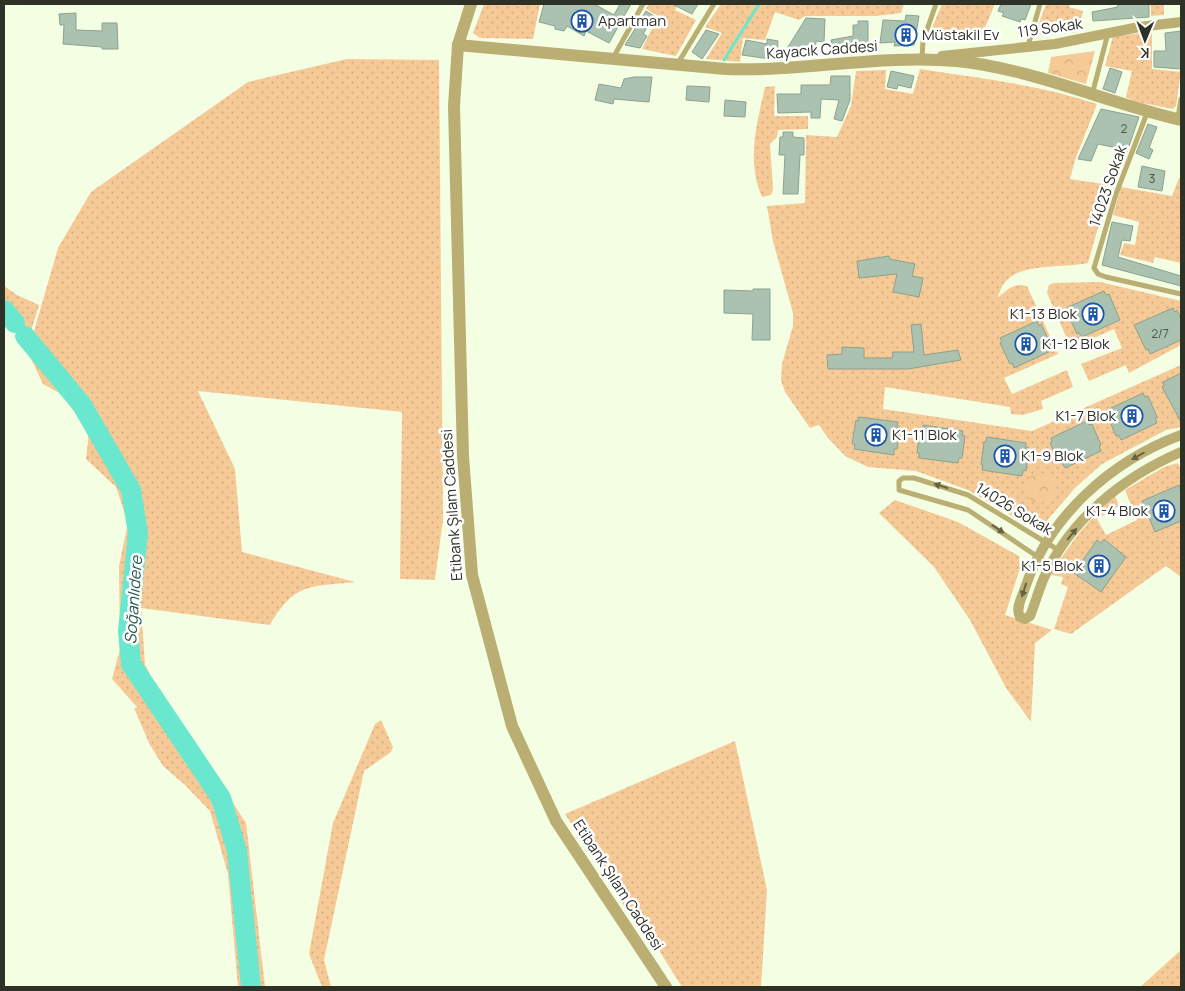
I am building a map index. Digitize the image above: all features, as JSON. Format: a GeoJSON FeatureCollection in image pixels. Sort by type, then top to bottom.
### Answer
{"type":"FeatureCollection","features":[{"type":"Feature","properties":{"kind":"street","name":"Etibank Şılam Caddesi"},"geometry":{"type":"LineString","coordinates":[[471,4],[458,45],[454,106],[463,456],[472,575],[512,726],[556,820],[666,987]]}},
{"type":"Feature","properties":{"kind":"street","name":"119 Sokak"},"geometry":{"type":"LineString","coordinates":[[922,58],[1079,40],[1139,27],[1181,22]]}},
{"type":"Feature","properties":{"kind":"street","name":"Kayacık Caddesi"},"geometry":{"type":"LineString","coordinates":[[458,45],[676,66],[765,70],[922,58],[987,65],[1147,112],[1180,119]]}},
{"type":"Feature","properties":{"kind":"street"},"geometry":{"type":"LineString","coordinates":[[1181,435],[1159,443],[1113,470],[1084,495],[1046,542],[1038,557],[1018,610],[1018,616],[1022,619],[1030,616],[1051,566],[1091,510],[1141,471],[1181,452]]}},
{"type":"Feature","properties":{"kind":"lane"},"geometry":{"type":"LineString","coordinates":[[611,60],[643,4]]}},
{"type":"Feature","properties":{"kind":"lane"},"geometry":{"type":"LineString","coordinates":[[676,66],[714,4]]}},
{"type":"Feature","properties":{"kind":"lane"},"geometry":{"type":"LineString","coordinates":[[922,58],[923,41],[936,4]]}},
{"type":"Feature","properties":{"kind":"lane"},"geometry":{"type":"LineString","coordinates":[[1028,46],[1040,4]]}},
{"type":"Feature","properties":{"kind":"lane"},"geometry":{"type":"LineString","coordinates":[[1092,95],[1108,33]]}},
{"type":"Feature","properties":{"kind":"lane"},"geometry":{"type":"LineString","coordinates":[[1180,119],[1181,99]]}},
{"type":"Feature","properties":{"kind":"lane","name":"14023 Sokak"},"geometry":{"type":"LineString","coordinates":[[1147,112],[1116,194],[1094,268],[1098,274],[1106,277],[1181,294]]}},
{"type":"Feature","properties":{"kind":"lane","name":"14026 Sokak"},"geometry":{"type":"LineString","coordinates":[[1051,566],[968,510],[899,490],[898,481],[903,478],[914,478],[968,495],[1060,551]]}},
{"type":"Feature","properties":{"kind":"green space"},"geometry":{"type":"Polygon","coordinates":[[[484,4],[540,4],[533,39],[480,38],[473,33],[484,4]]]}},
{"type":"Feature","properties":{"kind":"green space"},"geometry":{"type":"Polygon","coordinates":[[[649,4],[678,4],[675,10],[696,20],[676,56],[642,49],[658,16],[646,9],[649,4]]]}},
{"type":"Feature","properties":{"kind":"green space"},"geometry":{"type":"Polygon","coordinates":[[[721,4],[904,4],[901,13],[876,16],[805,16],[799,20],[775,12],[765,40],[743,38],[740,62],[706,59],[722,33],[705,27],[721,4]]]}},
{"type":"Feature","properties":{"kind":"green space"},"geometry":{"type":"Polygon","coordinates":[[[942,4],[995,4],[981,37],[930,41],[929,35],[942,4]]]}},
{"type":"Feature","properties":{"kind":"green space"},"geometry":{"type":"Polygon","coordinates":[[[1046,4],[1070,4],[1069,7],[1083,11],[1078,32],[1038,34],[1037,29],[1046,4]]]}},
{"type":"Feature","properties":{"kind":"green space"},"geometry":{"type":"Polygon","coordinates":[[[1151,4],[1164,4],[1164,15],[1151,16],[1151,4]]]}},
{"type":"Feature","properties":{"kind":"green space"},"geometry":{"type":"Polygon","coordinates":[[[1152,32],[1152,69],[1181,72],[1176,106],[1173,109],[1137,102],[1126,97],[1132,71],[1105,66],[1113,36],[1152,32]]]}},
{"type":"Feature","properties":{"kind":"green space"},"geometry":{"type":"Polygon","coordinates":[[[1095,51],[1086,84],[1048,73],[1051,57],[1095,51]]]}},
{"type":"Feature","properties":{"kind":"green space"},"geometry":{"type":"Polygon","coordinates":[[[347,59],[439,60],[443,519],[435,580],[400,579],[402,412],[198,391],[235,469],[242,552],[355,582],[315,586],[305,589],[288,601],[270,625],[141,608],[145,665],[168,708],[172,709],[246,823],[265,987],[238,987],[228,874],[210,811],[184,784],[163,766],[150,745],[134,708],[138,708],[112,679],[120,649],[119,566],[128,523],[116,487],[86,459],[89,432],[63,395],[43,384],[28,352],[58,248],[91,192],[248,82],[347,59]]]}},
{"type":"Feature","properties":{"kind":"green space"},"geometry":{"type":"Polygon","coordinates":[[[920,69],[1032,87],[1097,104],[1075,160],[1070,179],[1110,185],[1088,263],[1034,268],[1023,271],[1005,282],[997,298],[1014,286],[1027,286],[1058,354],[1004,378],[1012,394],[1067,370],[1073,387],[1041,401],[1043,409],[1023,415],[1011,414],[1010,407],[885,387],[883,409],[1032,431],[1181,365],[1181,427],[1166,430],[1102,464],[1075,488],[1038,531],[968,490],[916,471],[868,467],[845,456],[819,425],[810,428],[785,392],[781,380],[782,364],[793,326],[793,313],[773,241],[767,206],[805,203],[806,135],[837,137],[851,106],[856,71],[886,70],[885,89],[913,94],[920,69]]]}},
{"type":"Feature","properties":{"kind":"green space"},"geometry":{"type":"Polygon","coordinates":[[[775,86],[774,116],[808,116],[808,129],[778,130],[777,137],[770,144],[773,189],[771,195],[762,197],[757,183],[754,142],[765,87],[775,86]]]}},
{"type":"Feature","properties":{"kind":"green space"},"geometry":{"type":"Polygon","coordinates":[[[1179,178],[1181,178],[1181,263],[1155,257],[1153,263],[1120,255],[1124,243],[1135,245],[1139,222],[1113,215],[1121,187],[1172,196],[1179,178]]]}},
{"type":"Feature","properties":{"kind":"green space"},"geometry":{"type":"Polygon","coordinates":[[[1100,282],[1181,301],[1181,345],[1129,373],[1126,365],[1089,381],[1081,364],[1122,348],[1114,329],[1071,348],[1047,293],[1049,285],[1054,283],[1100,282]]]}},
{"type":"Feature","properties":{"kind":"green space"},"geometry":{"type":"Polygon","coordinates":[[[4,286],[17,295],[39,305],[31,331],[4,314],[4,286]]]}},
{"type":"Feature","properties":{"kind":"green space"},"geometry":{"type":"Polygon","coordinates":[[[1178,463],[1181,470],[1181,577],[1166,566],[1071,634],[1054,629],[1068,587],[1061,584],[1063,577],[1051,575],[1072,542],[1115,495],[1119,506],[1097,519],[1106,535],[1137,520],[1125,490],[1164,467],[1178,463]]]}},
{"type":"Feature","properties":{"kind":"green space"},"geometry":{"type":"Polygon","coordinates":[[[1040,473],[1046,474],[1054,482],[1054,494],[1046,502],[1040,503],[1034,502],[1026,494],[1025,488],[1026,482],[1034,474],[1040,473]]]}},
{"type":"Feature","properties":{"kind":"green space"},"geometry":{"type":"Polygon","coordinates":[[[895,500],[958,522],[1019,556],[1020,568],[1005,615],[1052,630],[1035,643],[1031,722],[1006,688],[970,620],[934,567],[879,513],[895,500]]]}},
{"type":"Feature","properties":{"kind":"green space"},"geometry":{"type":"Polygon","coordinates":[[[381,720],[393,747],[391,752],[364,771],[324,960],[331,987],[322,987],[309,954],[333,823],[375,724],[381,720]]]}},
{"type":"Feature","properties":{"kind":"green space"},"geometry":{"type":"Polygon","coordinates":[[[735,741],[767,890],[761,987],[682,987],[660,952],[660,941],[646,933],[635,923],[565,814],[735,741]]]}},
{"type":"Feature","properties":{"kind":"green space"},"geometry":{"type":"Polygon","coordinates":[[[1181,950],[1181,987],[1140,987],[1181,950]]]}},
{"type":"Feature","properties":{"kind":"building"},"geometry":{"type":"Polygon","coordinates":[[[544,4],[594,4],[614,15],[620,4],[631,4],[609,43],[586,31],[584,36],[567,26],[564,31],[555,29],[555,26],[539,22],[544,4]]]}},
{"type":"Feature","properties":{"kind":"building"},"geometry":{"type":"Polygon","coordinates":[[[672,4],[698,4],[692,14],[672,4]]]}},
{"type":"Feature","properties":{"kind":"building","name":"Müstakil Ev"},"geometry":{"type":"Polygon","coordinates":[[[1001,4],[1031,4],[1025,20],[1021,19],[1020,22],[1002,16],[1004,13],[998,11],[1001,4]]]}},
{"type":"Feature","properties":{"kind":"building"},"geometry":{"type":"Polygon","coordinates":[[[1117,4],[1149,4],[1149,17],[1093,21],[1092,12],[1118,7],[1117,4]]]}},
{"type":"Feature","properties":{"kind":"building"},"geometry":{"type":"Polygon","coordinates":[[[646,11],[654,16],[643,34],[647,36],[640,48],[625,45],[646,11]]]}},
{"type":"Feature","properties":{"kind":"building"},"geometry":{"type":"Polygon","coordinates":[[[76,13],[76,30],[102,31],[102,23],[117,23],[118,49],[63,44],[64,25],[60,25],[59,14],[76,13]]]}},
{"type":"Feature","properties":{"kind":"building"},"geometry":{"type":"Polygon","coordinates":[[[906,15],[919,16],[914,45],[894,46],[895,42],[880,43],[883,20],[905,21],[906,15]]]}},
{"type":"Feature","properties":{"kind":"building"},"geometry":{"type":"Polygon","coordinates":[[[806,18],[825,19],[824,42],[816,41],[815,53],[780,60],[806,18]]]}},
{"type":"Feature","properties":{"kind":"building"},"geometry":{"type":"Polygon","coordinates":[[[858,21],[868,21],[868,47],[846,47],[847,51],[834,53],[831,40],[853,36],[853,25],[858,25],[858,21]]]}},
{"type":"Feature","properties":{"kind":"building"},"geometry":{"type":"Polygon","coordinates":[[[706,30],[719,34],[702,59],[692,52],[706,30]]]}},
{"type":"Feature","properties":{"kind":"building"},"geometry":{"type":"Polygon","coordinates":[[[1181,31],[1181,69],[1154,67],[1154,51],[1166,51],[1165,33],[1181,31]]]}},
{"type":"Feature","properties":{"kind":"building"},"geometry":{"type":"Polygon","coordinates":[[[767,39],[778,41],[777,60],[742,55],[746,40],[767,44],[767,39]]]}},
{"type":"Feature","properties":{"kind":"building"},"geometry":{"type":"Polygon","coordinates":[[[1110,68],[1122,72],[1115,93],[1103,89],[1110,68]]]}},
{"type":"Feature","properties":{"kind":"building"},"geometry":{"type":"Polygon","coordinates":[[[891,71],[914,76],[911,88],[898,85],[897,89],[887,87],[891,71]]]}},
{"type":"Feature","properties":{"kind":"building"},"geometry":{"type":"Polygon","coordinates":[[[831,76],[850,76],[850,100],[842,121],[834,119],[839,100],[821,99],[820,118],[811,118],[811,112],[778,113],[777,94],[801,94],[801,85],[830,85],[831,76]]]}},
{"type":"Feature","properties":{"kind":"building"},"geometry":{"type":"Polygon","coordinates":[[[652,77],[649,102],[614,99],[613,104],[595,100],[599,84],[621,88],[624,79],[652,77]]]}},
{"type":"Feature","properties":{"kind":"building"},"geometry":{"type":"Polygon","coordinates":[[[687,86],[710,87],[709,102],[686,100],[687,86]]]}},
{"type":"Feature","properties":{"kind":"building"},"geometry":{"type":"Polygon","coordinates":[[[725,100],[746,102],[745,117],[724,116],[725,100]]]}},
{"type":"Feature","properties":{"kind":"building"},"geometry":{"type":"Polygon","coordinates":[[[1101,109],[1139,117],[1125,156],[1114,154],[1117,148],[1098,144],[1091,161],[1078,159],[1101,109]]]}},
{"type":"Feature","properties":{"kind":"building"},"geometry":{"type":"Polygon","coordinates":[[[1148,124],[1157,127],[1149,148],[1153,150],[1149,159],[1136,153],[1148,124]]]}},
{"type":"Feature","properties":{"kind":"building"},"geometry":{"type":"Polygon","coordinates":[[[783,132],[793,132],[793,137],[804,138],[804,155],[800,155],[798,194],[783,194],[785,155],[779,155],[780,137],[783,137],[783,132]]]}},
{"type":"Feature","properties":{"kind":"building"},"geometry":{"type":"Polygon","coordinates":[[[1142,166],[1165,171],[1162,191],[1138,187],[1142,166]]]}},
{"type":"Feature","properties":{"kind":"building"},"geometry":{"type":"Polygon","coordinates":[[[1112,222],[1133,226],[1130,241],[1122,240],[1118,257],[1181,276],[1181,286],[1102,265],[1112,222]]]}},
{"type":"Feature","properties":{"kind":"building"},"geometry":{"type":"Polygon","coordinates":[[[889,256],[890,259],[915,264],[912,276],[923,278],[919,297],[893,292],[897,274],[859,278],[857,261],[889,256]]]}},
{"type":"Feature","properties":{"kind":"building"},"geometry":{"type":"Polygon","coordinates":[[[753,289],[770,289],[770,340],[752,340],[753,314],[724,313],[724,290],[753,291],[753,289]]]}},
{"type":"Feature","properties":{"kind":"building","name":"K1-13 Blok"},"geometry":{"type":"Polygon","coordinates":[[[1104,291],[1106,295],[1109,294],[1120,320],[1082,337],[1079,333],[1077,334],[1067,312],[1069,311],[1068,307],[1104,291]]]}},
{"type":"Feature","properties":{"kind":"building"},"geometry":{"type":"Polygon","coordinates":[[[1173,308],[1175,312],[1177,310],[1181,319],[1181,340],[1150,354],[1148,349],[1146,350],[1134,325],[1173,308]]]}},
{"type":"Feature","properties":{"kind":"building","name":"K1-12 Blok"},"geometry":{"type":"Polygon","coordinates":[[[1037,321],[1039,326],[1041,324],[1051,345],[1048,346],[1051,351],[1014,368],[1012,363],[1010,364],[1000,343],[1002,342],[1000,338],[1037,321]]]}},
{"type":"Feature","properties":{"kind":"building"},"geometry":{"type":"Polygon","coordinates":[[[921,324],[924,355],[958,350],[961,360],[908,369],[828,369],[827,355],[842,354],[842,347],[864,348],[864,358],[892,358],[893,352],[914,352],[911,325],[921,324]]]}},
{"type":"Feature","properties":{"kind":"building"},"geometry":{"type":"Polygon","coordinates":[[[1181,373],[1181,422],[1162,387],[1164,386],[1163,382],[1181,373]]]}},
{"type":"Feature","properties":{"kind":"building","name":"K1-7 Blok"},"geometry":{"type":"Polygon","coordinates":[[[1143,393],[1145,397],[1148,396],[1157,417],[1155,418],[1157,423],[1121,440],[1119,435],[1116,436],[1107,415],[1109,414],[1107,410],[1143,393]]]}},
{"type":"Feature","properties":{"kind":"building","name":"K1-11 Blok"},"geometry":{"type":"Polygon","coordinates":[[[859,417],[898,422],[897,427],[900,427],[897,449],[894,449],[894,455],[854,449],[855,444],[852,444],[856,420],[858,421],[859,417]]]}},
{"type":"Feature","properties":{"kind":"building"},"geometry":{"type":"Polygon","coordinates":[[[1087,421],[1089,425],[1092,424],[1101,445],[1099,446],[1101,451],[1065,468],[1062,463],[1060,464],[1050,443],[1052,442],[1051,438],[1087,421]]]}},
{"type":"Feature","properties":{"kind":"building"},"geometry":{"type":"Polygon","coordinates":[[[923,425],[963,431],[962,435],[965,436],[962,458],[959,458],[958,463],[919,458],[919,453],[917,453],[920,429],[923,430],[923,425]]]}},
{"type":"Feature","properties":{"kind":"building","name":"K1-9 Blok"},"geometry":{"type":"Polygon","coordinates":[[[987,437],[1026,443],[1026,448],[1029,448],[1026,471],[1023,470],[1022,476],[982,470],[984,442],[986,442],[987,437]]]}},
{"type":"Feature","properties":{"kind":"building","name":"K1-4 Blok"},"geometry":{"type":"Polygon","coordinates":[[[1179,485],[1181,492],[1181,521],[1155,532],[1142,501],[1179,485]]]}},
{"type":"Feature","properties":{"kind":"building","name":"K1-5 Blok"},"geometry":{"type":"Polygon","coordinates":[[[1104,539],[1126,557],[1101,592],[1074,573],[1097,540],[1101,543],[1104,539]]]}},
{"type":"Feature","properties":{"kind":"waterway","name":"Soğanlıdere"},"geometry":{"type":"LineString","coordinates":[[724,60],[759,4]]}},
{"type":"Feature","properties":{"kind":"waterway","name":"Soğanlıdere"},"geometry":{"type":"LineString","coordinates":[[4,310],[15,323]]}},
{"type":"Feature","properties":{"kind":"waterway","name":"Soğanlıdere"},"geometry":{"type":"LineString","coordinates":[[25,336],[82,405],[131,490],[138,533],[128,631],[131,664],[221,798],[237,851],[251,987]]}},
{"type":"Feature","properties":{"kind":"place","name":"Apartman"},"geometry":{"type":"Point","coordinates":[582,21]}},
{"type":"Feature","properties":{"kind":"place","name":"Müstakil Ev"},"geometry":{"type":"Point","coordinates":[906,35]}},
{"type":"Feature","properties":{"kind":"place","name":"K1-13 Blok"},"geometry":{"type":"Point","coordinates":[1093,314]}},
{"type":"Feature","properties":{"kind":"place","name":"K1-12 Blok"},"geometry":{"type":"Point","coordinates":[1026,344]}},
{"type":"Feature","properties":{"kind":"place","name":"K1-7 Blok"},"geometry":{"type":"Point","coordinates":[1132,416]}},
{"type":"Feature","properties":{"kind":"place","name":"K1-11 Blok"},"geometry":{"type":"Point","coordinates":[876,435]}},
{"type":"Feature","properties":{"kind":"place","name":"K1-9 Blok"},"geometry":{"type":"Point","coordinates":[1005,456]}},
{"type":"Feature","properties":{"kind":"place","name":"K1-4 Blok"},"geometry":{"type":"Point","coordinates":[1164,511]}},
{"type":"Feature","properties":{"kind":"place","name":"K1-5 Blok"},"geometry":{"type":"Point","coordinates":[1099,566]}}]}
